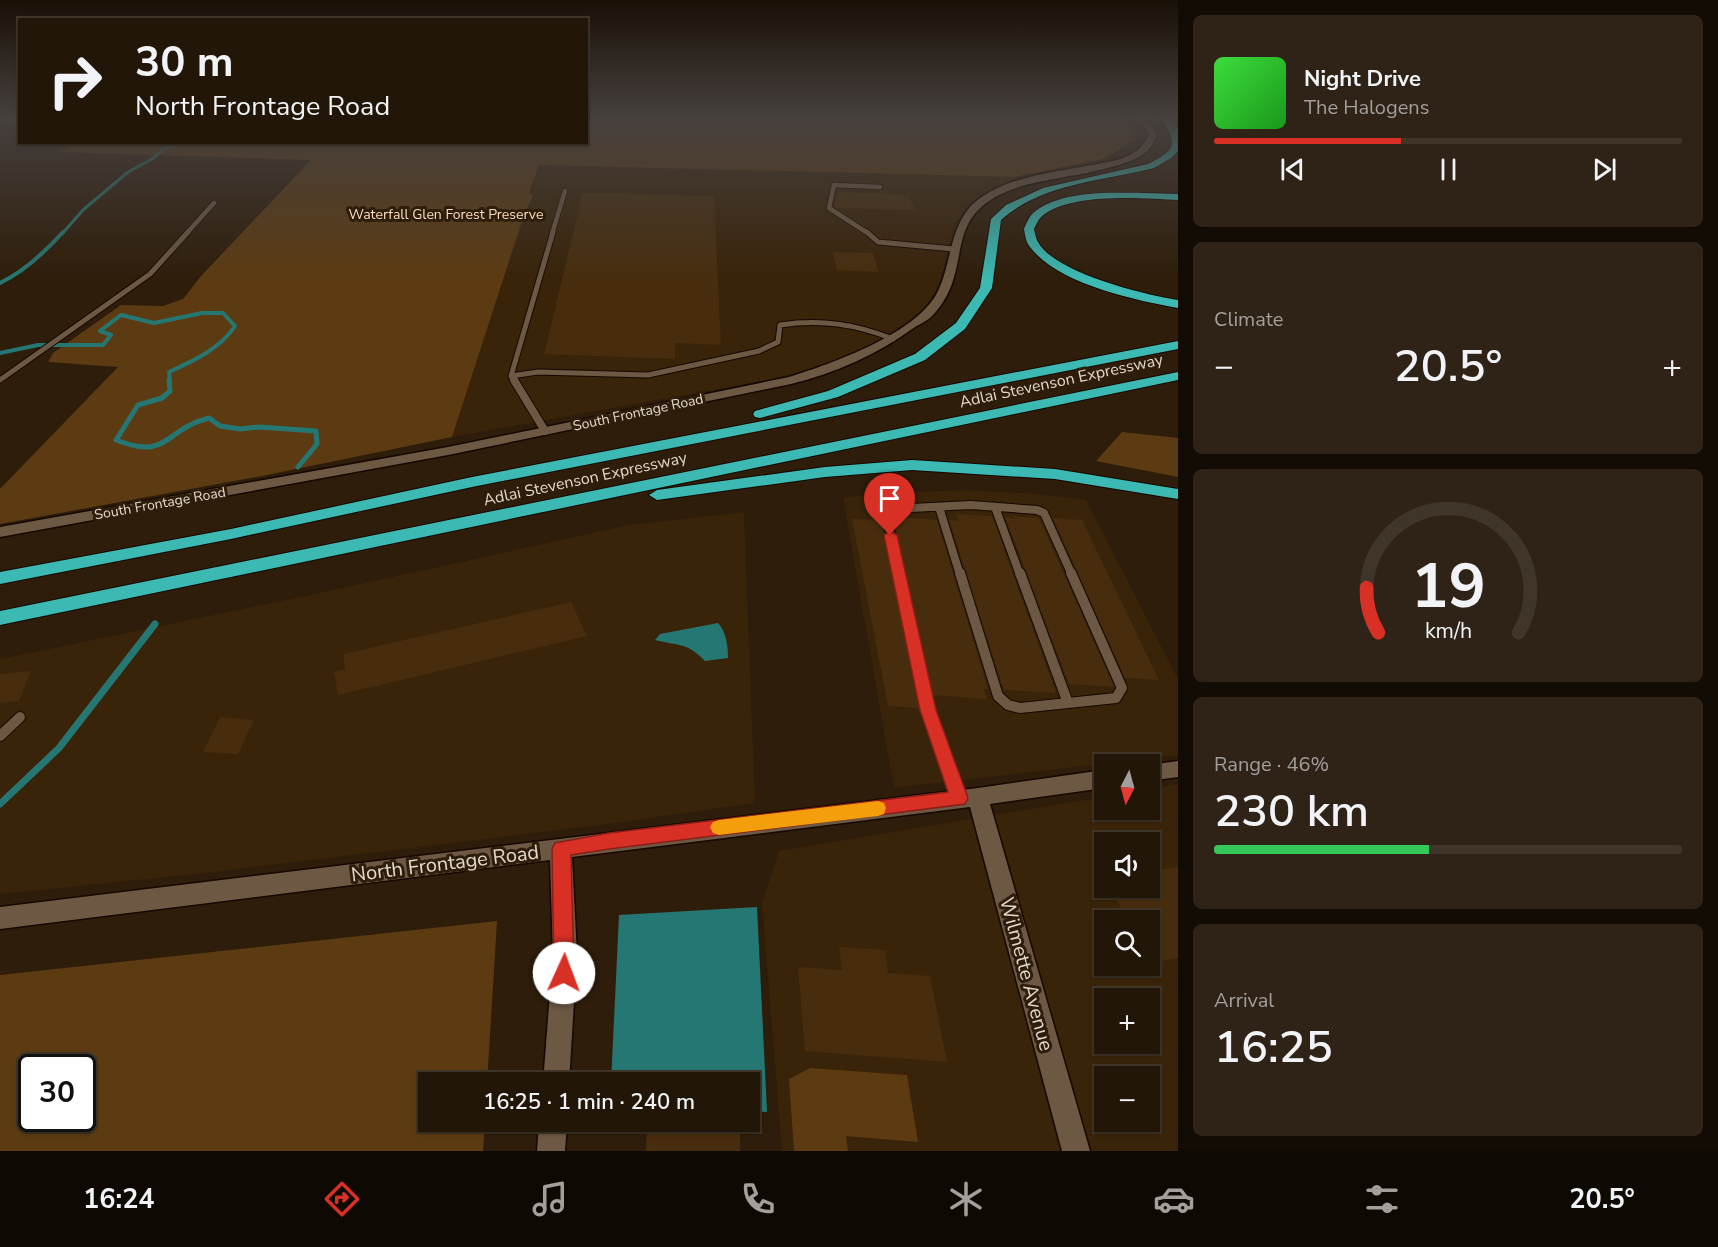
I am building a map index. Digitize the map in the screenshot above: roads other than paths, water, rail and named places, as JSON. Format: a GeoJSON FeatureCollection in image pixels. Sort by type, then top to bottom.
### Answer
{"type":"FeatureCollection","features":[{"type":"Feature","properties":{"kind":"highway"},"geometry":{"type":"LineString","coordinates":[[472,482],[785,409],[833,394],[920,357],[961,326],[975,308],[986,288],[996,219],[1003,212],[1033,195],[1124,173]]}},
{"type":"Feature","properties":{"kind":"highway"},"geometry":{"type":"LineString","coordinates":[[1178,197],[1104,196],[1072,201],[1038,215],[1031,223],[1028,232],[1034,245],[1048,257],[1080,276],[1121,293],[1178,304]]}},
{"type":"Feature","properties":{"kind":"highway","name":"Adlai Stevenson Expressway"},"geometry":{"type":"LineString","coordinates":[[0,578],[231,534],[472,482],[1178,345]]}},
{"type":"Feature","properties":{"kind":"highway","name":"Adlai Stevenson Expressway"},"geometry":{"type":"LineString","coordinates":[[0,618],[1178,376]]}},
{"type":"Feature","properties":{"kind":"highway"},"geometry":{"type":"LineString","coordinates":[[404,534],[718,485],[825,472],[912,465],[1055,474],[1178,494]]}},
{"type":"Feature","properties":{"kind":"street","name":"South Frontage Road"},"geometry":{"type":"LineString","coordinates":[[0,532],[545,431],[791,380],[830,368],[893,339],[931,311],[949,281],[961,223],[972,206],[989,195],[1011,186],[1071,173]]}},
{"type":"Feature","properties":{"kind":"street"},"geometry":{"type":"LineString","coordinates":[[1160,771],[1178,769]]}},
{"type":"Feature","properties":{"kind":"street","name":"North Frontage Road"},"geometry":{"type":"LineString","coordinates":[[0,918],[969,798],[1094,780]]}},
{"type":"Feature","properties":{"kind":"street","name":"Wilmette Avenue"},"geometry":{"type":"LineString","coordinates":[[969,798],[1076,1151]]}},
{"type":"Feature","properties":{"kind":"street"},"geometry":{"type":"LineString","coordinates":[[557,1072],[565,954],[561,849]]}},
{"type":"Feature","properties":{"kind":"street"},"geometry":{"type":"LineString","coordinates":[[551,1151],[552,1132]]}},
{"type":"Feature","properties":{"kind":"lane"},"geometry":{"type":"LineString","coordinates":[[880,187],[834,185],[829,208],[862,227],[878,242],[954,249]]}},
{"type":"Feature","properties":{"kind":"lane"},"geometry":{"type":"LineString","coordinates":[[545,431],[511,376],[522,329],[565,190]]}},
{"type":"Feature","properties":{"kind":"lane"},"geometry":{"type":"LineString","coordinates":[[0,380],[150,274],[214,203]]}},
{"type":"Feature","properties":{"kind":"lane"},"geometry":{"type":"LineString","coordinates":[[511,376],[538,372],[648,375],[759,351],[778,342],[780,326],[807,320],[841,322],[866,327],[893,339]]}},
{"type":"Feature","properties":{"kind":"lane"},"geometry":{"type":"LineString","coordinates":[[939,507],[998,696],[1008,705],[1020,708],[1116,698],[1122,688],[1044,513],[1037,510],[995,507],[939,507],[891,509],[886,513],[928,710],[969,798]]}},
{"type":"Feature","properties":{"kind":"lane"},"geometry":{"type":"LineString","coordinates":[[995,507],[1068,703]]}},
{"type":"Feature","properties":{"kind":"lane"},"geometry":{"type":"LineString","coordinates":[[0,736],[20,717]]}},
{"type":"Feature","properties":{"kind":"water"},"geometry":{"type":"Polygon","coordinates":[[[718,623],[726,639],[728,658],[705,661],[687,648],[655,640],[660,634],[718,623]]]}},
{"type":"Feature","properties":{"kind":"water"},"geometry":{"type":"Polygon","coordinates":[[[757,907],[767,1112],[760,1112],[760,1072],[612,1072],[619,915],[757,907]]]}},
{"type":"Feature","properties":{"kind":"waterway"},"geometry":{"type":"LineString","coordinates":[[62,234],[83,210],[127,173]]}},
{"type":"Feature","properties":{"kind":"waterway"},"geometry":{"type":"LineString","coordinates":[[0,283],[18,273],[63,232]]}},
{"type":"Feature","properties":{"kind":"waterway"},"geometry":{"type":"LineString","coordinates":[[0,353],[38,345],[103,345],[111,335],[100,331],[121,315],[154,323],[202,313],[223,313],[235,326],[229,334],[205,354],[169,372],[170,382]]}},
{"type":"Feature","properties":{"kind":"waterway"},"geometry":{"type":"LineString","coordinates":[[169,380],[170,391],[162,398],[138,405],[116,440],[133,446],[157,445],[194,423],[209,418],[220,426],[240,429],[259,427],[316,431],[317,444],[298,467]]}},
{"type":"Feature","properties":{"kind":"waterway"},"geometry":{"type":"LineString","coordinates":[[0,804],[59,748],[155,624]]}},
{"type":"Feature","properties":{"kind":"park label","name":"Waterfall Glen Forest Preserve"},"geometry":{"type":"Point","coordinates":[446,214]}}]}
